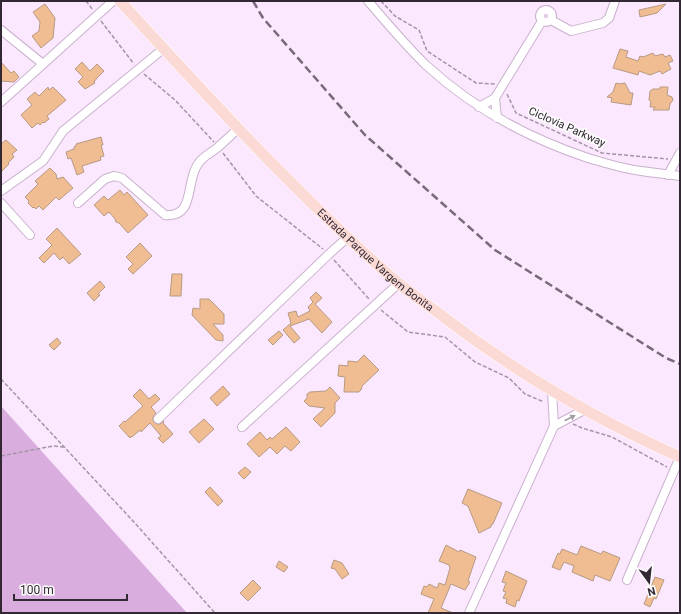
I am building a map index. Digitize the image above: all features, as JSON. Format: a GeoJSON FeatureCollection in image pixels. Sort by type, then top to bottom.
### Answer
{"type":"FeatureCollection","features":[{"type":"Feature","properties":{"kind":"main road","name":"Estrada Parque Vargem Bonita"},"geometry":{"type":"LineString","coordinates":[[120,1],[238,129],[348,237],[399,283],[462,332],[552,391],[621,429],[680,457]]}},
{"type":"Feature","properties":{"kind":"street"},"geometry":{"type":"LineString","coordinates":[[1,102],[113,1]]}},
{"type":"Feature","properties":{"kind":"street"},"geometry":{"type":"LineString","coordinates":[[368,1],[404,43],[441,79],[496,118],[563,150],[604,163],[640,171],[680,176]]}},
{"type":"Feature","properties":{"kind":"street"},"geometry":{"type":"LineString","coordinates":[[378,13],[380,1]]}},
{"type":"Feature","properties":{"kind":"street"},"geometry":{"type":"LineString","coordinates":[[542,21],[547,22],[551,20],[571,31],[600,24],[609,18],[615,1]]}},
{"type":"Feature","properties":{"kind":"street"},"geometry":{"type":"LineString","coordinates":[[542,21],[540,19],[540,14],[546,10],[552,13],[551,20]]}},
{"type":"Feature","properties":{"kind":"street"},"geometry":{"type":"LineString","coordinates":[[479,107],[495,98],[542,21]]}},
{"type":"Feature","properties":{"kind":"street"},"geometry":{"type":"LineString","coordinates":[[1,30],[43,64]]}},
{"type":"Feature","properties":{"kind":"street"},"geometry":{"type":"LineString","coordinates":[[1,191],[43,161],[63,132],[164,49]]}},
{"type":"Feature","properties":{"kind":"street"},"geometry":{"type":"LineString","coordinates":[[495,98],[496,118]]}},
{"type":"Feature","properties":{"kind":"street"},"geometry":{"type":"LineString","coordinates":[[78,203],[105,179],[114,176],[122,178],[165,215],[172,216],[177,214],[181,212],[188,203],[192,178],[198,163],[238,129]]}},
{"type":"Feature","properties":{"kind":"street"},"geometry":{"type":"LineString","coordinates":[[668,174],[678,156]]}},
{"type":"Feature","properties":{"kind":"street"},"geometry":{"type":"LineString","coordinates":[[1,203],[30,235]]}},
{"type":"Feature","properties":{"kind":"street"},"geometry":{"type":"LineString","coordinates":[[158,419],[348,237]]}},
{"type":"Feature","properties":{"kind":"street"},"geometry":{"type":"LineString","coordinates":[[242,427],[399,283]]}},
{"type":"Feature","properties":{"kind":"street"},"geometry":{"type":"LineString","coordinates":[[469,613],[554,426],[552,391]]}},
{"type":"Feature","properties":{"kind":"street"},"geometry":{"type":"LineString","coordinates":[[554,426],[586,410]]}},
{"type":"Feature","properties":{"kind":"street"},"geometry":{"type":"LineString","coordinates":[[627,580],[680,457]]}},
{"type":"Feature","properties":{"kind":"path"},"geometry":{"type":"LineString","coordinates":[[380,1],[395,16],[419,30],[427,51],[476,83],[503,85]]}},
{"type":"Feature","properties":{"kind":"path","name":"Ciclovia Parkway"},"geometry":{"type":"LineString","coordinates":[[503,85],[516,113],[602,153],[678,156]]}},
{"type":"Feature","properties":{"kind":"path"},"geometry":{"type":"LineString","coordinates":[[1,379],[133,521],[215,613]]}},
{"type":"Feature","properties":{"kind":"path"},"geometry":{"type":"LineString","coordinates":[[1,456],[53,446],[64,447]]}},
{"type":"Feature","properties":{"kind":"shaded area"},"geometry":{"type":"Polygon","coordinates":[[[1,406],[187,613],[1,613],[1,406]]]}},
{"type":"Feature","properties":{"kind":"building"},"geometry":{"type":"Polygon","coordinates":[[[45,4],[55,18],[53,38],[41,48],[32,36],[39,31],[40,22],[33,12],[45,4]]]}},
{"type":"Feature","properties":{"kind":"building"},"geometry":{"type":"Polygon","coordinates":[[[666,4],[657,13],[640,17],[639,10],[666,4]]]}},
{"type":"Feature","properties":{"kind":"building"},"geometry":{"type":"Polygon","coordinates":[[[620,49],[628,51],[626,57],[638,61],[640,56],[643,57],[653,53],[655,56],[663,54],[665,57],[670,55],[673,61],[668,63],[671,69],[662,74],[660,71],[650,75],[639,71],[638,75],[613,68],[620,49]]]}},
{"type":"Feature","properties":{"kind":"building"},"geometry":{"type":"Polygon","coordinates":[[[1,62],[11,73],[14,71],[19,77],[14,82],[1,81],[1,62]]]}},
{"type":"Feature","properties":{"kind":"building"},"geometry":{"type":"Polygon","coordinates":[[[82,62],[90,71],[97,64],[104,71],[94,82],[95,83],[85,89],[78,82],[83,77],[75,69],[82,62]]]}},
{"type":"Feature","properties":{"kind":"building"},"geometry":{"type":"Polygon","coordinates":[[[616,83],[625,83],[630,93],[633,93],[631,105],[611,102],[612,98],[607,97],[613,92],[616,83]]]}},
{"type":"Feature","properties":{"kind":"building"},"geometry":{"type":"Polygon","coordinates":[[[48,87],[49,90],[53,87],[66,100],[47,116],[49,119],[40,125],[38,123],[32,128],[21,115],[32,105],[27,99],[35,92],[39,96],[48,87]]]}},
{"type":"Feature","properties":{"kind":"building"},"geometry":{"type":"Polygon","coordinates":[[[660,87],[668,87],[667,95],[672,97],[673,100],[670,104],[669,110],[653,110],[655,107],[650,107],[650,91],[653,89],[660,89],[660,87]]]}},
{"type":"Feature","properties":{"kind":"building"},"geometry":{"type":"Polygon","coordinates":[[[101,137],[103,145],[101,145],[104,156],[100,157],[101,160],[82,166],[84,172],[77,175],[71,158],[68,159],[66,152],[74,149],[76,144],[101,137]]]}},
{"type":"Feature","properties":{"kind":"building"},"geometry":{"type":"Polygon","coordinates":[[[6,140],[17,150],[12,154],[14,157],[8,163],[9,164],[1,172],[1,144],[6,140]]]}},
{"type":"Feature","properties":{"kind":"building"},"geometry":{"type":"Polygon","coordinates":[[[50,168],[56,174],[57,179],[63,177],[73,188],[59,200],[56,197],[43,210],[39,206],[36,209],[34,207],[33,208],[25,197],[38,184],[35,181],[50,168]]]}},
{"type":"Feature","properties":{"kind":"building"},"geometry":{"type":"Polygon","coordinates":[[[120,190],[124,195],[127,192],[148,215],[128,233],[119,223],[116,222],[109,212],[104,216],[94,205],[104,196],[108,200],[120,190]]]}},
{"type":"Feature","properties":{"kind":"building"},"geometry":{"type":"Polygon","coordinates":[[[57,228],[81,254],[69,264],[63,257],[60,260],[54,253],[44,263],[39,258],[52,245],[46,239],[57,228]]]}},
{"type":"Feature","properties":{"kind":"building"},"geometry":{"type":"Polygon","coordinates":[[[140,243],[152,256],[133,274],[128,269],[133,264],[126,257],[140,243]]]}},
{"type":"Feature","properties":{"kind":"building"},"geometry":{"type":"Polygon","coordinates":[[[172,274],[182,274],[181,296],[170,296],[172,274]]]}},
{"type":"Feature","properties":{"kind":"building"},"geometry":{"type":"Polygon","coordinates":[[[100,281],[105,287],[94,301],[87,293],[100,281]]]}},
{"type":"Feature","properties":{"kind":"building"},"geometry":{"type":"Polygon","coordinates":[[[316,292],[322,298],[315,304],[332,322],[322,333],[309,319],[290,326],[300,338],[294,343],[283,330],[291,323],[288,313],[296,311],[298,317],[310,311],[308,307],[313,302],[310,298],[316,292]]]}},
{"type":"Feature","properties":{"kind":"building"},"geometry":{"type":"Polygon","coordinates":[[[200,299],[209,299],[224,314],[224,324],[213,324],[223,335],[223,341],[216,340],[192,315],[193,308],[200,309],[200,299]]]}},
{"type":"Feature","properties":{"kind":"building"},"geometry":{"type":"Polygon","coordinates":[[[279,331],[283,335],[273,345],[268,340],[279,331]]]}},
{"type":"Feature","properties":{"kind":"building"},"geometry":{"type":"Polygon","coordinates":[[[57,338],[61,343],[54,350],[49,345],[57,338]]]}},
{"type":"Feature","properties":{"kind":"building"},"geometry":{"type":"Polygon","coordinates":[[[364,355],[379,370],[362,386],[359,392],[344,392],[345,377],[338,376],[339,365],[348,366],[348,361],[357,362],[364,355]]]}},
{"type":"Feature","properties":{"kind":"building"},"geometry":{"type":"Polygon","coordinates":[[[223,386],[230,394],[217,406],[210,398],[223,386]]]}},
{"type":"Feature","properties":{"kind":"building"},"geometry":{"type":"Polygon","coordinates":[[[330,387],[340,398],[335,403],[335,413],[321,427],[313,419],[325,408],[309,406],[304,401],[307,398],[307,394],[310,392],[326,391],[330,387]]]}},
{"type":"Feature","properties":{"kind":"building"},"geometry":{"type":"Polygon","coordinates":[[[140,389],[149,399],[155,394],[160,399],[151,407],[156,413],[153,417],[153,421],[160,424],[164,421],[163,423],[173,434],[163,443],[158,438],[161,436],[150,423],[141,432],[140,430],[130,438],[119,426],[143,406],[133,396],[140,389]]]}},
{"type":"Feature","properties":{"kind":"building"},"geometry":{"type":"Polygon","coordinates":[[[204,419],[214,429],[199,443],[189,432],[204,419]]]}},
{"type":"Feature","properties":{"kind":"building"},"geometry":{"type":"Polygon","coordinates":[[[286,427],[300,442],[291,451],[285,446],[277,454],[270,447],[259,457],[247,444],[260,432],[267,440],[270,437],[272,439],[286,427]]]}},
{"type":"Feature","properties":{"kind":"building"},"geometry":{"type":"Polygon","coordinates":[[[245,467],[251,472],[244,479],[238,473],[245,467]]]}},
{"type":"Feature","properties":{"kind":"building"},"geometry":{"type":"Polygon","coordinates":[[[210,487],[223,501],[218,506],[205,492],[210,487]]]}},
{"type":"Feature","properties":{"kind":"building"},"geometry":{"type":"Polygon","coordinates":[[[468,489],[502,503],[491,527],[479,533],[468,506],[462,503],[468,489]]]}},
{"type":"Feature","properties":{"kind":"building"},"geometry":{"type":"Polygon","coordinates":[[[446,545],[459,552],[460,550],[476,557],[468,581],[470,582],[465,590],[451,584],[441,608],[453,613],[428,613],[434,599],[421,594],[424,586],[427,587],[429,584],[437,588],[439,583],[445,585],[450,568],[449,565],[439,561],[446,545]]]}},
{"type":"Feature","properties":{"kind":"building"},"geometry":{"type":"Polygon","coordinates":[[[581,546],[601,554],[603,551],[620,558],[610,581],[595,575],[593,581],[572,572],[574,566],[564,562],[560,570],[552,567],[558,553],[560,554],[562,549],[577,555],[581,546]]]}},
{"type":"Feature","properties":{"kind":"building"},"geometry":{"type":"Polygon","coordinates":[[[334,560],[342,563],[349,574],[342,579],[335,569],[331,568],[334,560]]]}},
{"type":"Feature","properties":{"kind":"building"},"geometry":{"type":"Polygon","coordinates":[[[279,561],[288,567],[284,572],[276,567],[279,561]]]}},
{"type":"Feature","properties":{"kind":"building"},"geometry":{"type":"Polygon","coordinates":[[[506,571],[527,581],[515,607],[506,603],[507,599],[503,598],[506,592],[503,591],[506,583],[502,582],[506,571]]]}},
{"type":"Feature","properties":{"kind":"building"},"geometry":{"type":"Polygon","coordinates":[[[655,577],[664,580],[656,599],[654,598],[650,607],[644,604],[655,577]]]}},
{"type":"Feature","properties":{"kind":"building"},"geometry":{"type":"Polygon","coordinates":[[[253,580],[261,588],[248,601],[240,593],[253,580]]]}},
{"type":"Feature","properties":{"kind":"railway"},"geometry":{"type":"LineString","coordinates":[[253,1],[263,18],[365,135],[495,250],[666,358],[680,364]]}}]}
